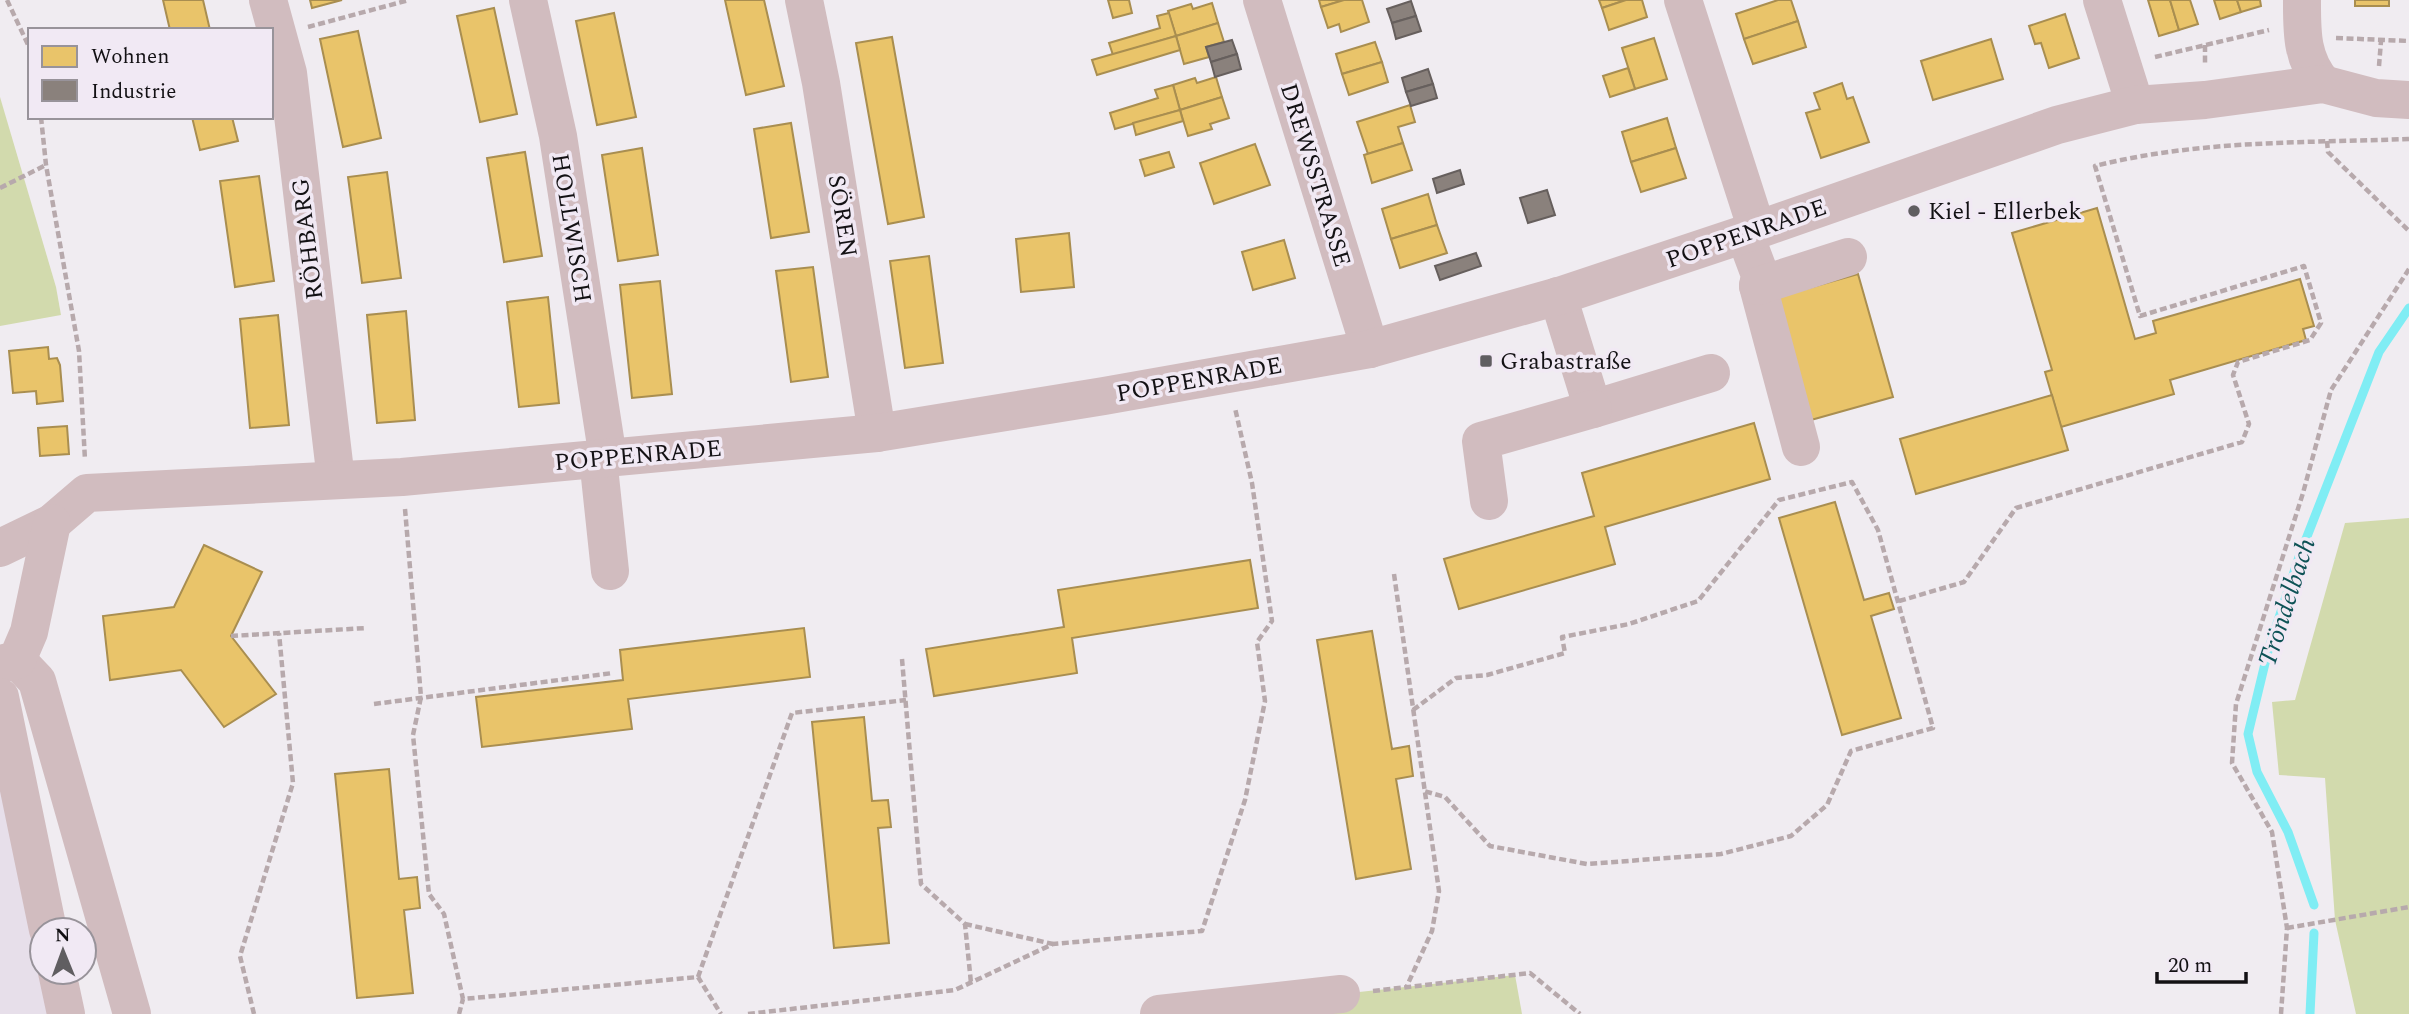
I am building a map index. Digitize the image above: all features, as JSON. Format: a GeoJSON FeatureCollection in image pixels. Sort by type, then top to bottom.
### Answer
{"type":"FeatureCollection","features":[{"type":"Feature","properties":{"kind":"street","name":"SÖREN"},"geometry":{"type":"LineString","coordinates":[[804,0],[829,135],[877,433]]}},
{"type":"Feature","properties":{"kind":"street","name":"DREWSSTRASSE"},"geometry":{"type":"LineString","coordinates":[[1262,0],[1370,349]]}},
{"type":"Feature","properties":{"kind":"street"},"geometry":{"type":"LineString","coordinates":[[1683,0],[1751,232],[1760,275],[1758,286],[1801,447]]}},
{"type":"Feature","properties":{"kind":"street"},"geometry":{"type":"LineString","coordinates":[[2102,0],[2135,105]]}},
{"type":"Feature","properties":{"kind":"street","name":"HOLLWISCH"},"geometry":{"type":"LineString","coordinates":[[533,1],[558,136],[603,458],[610,570]]}},
{"type":"Feature","properties":{"kind":"street","name":"RÖHBARG"},"geometry":{"type":"LineString","coordinates":[[273,18],[288,74],[335,480]]}},
{"type":"Feature","properties":{"kind":"street"},"geometry":{"type":"LineString","coordinates":[[2302,18],[2308,64],[2323,84],[2376,98],[2409,100]]}},
{"type":"Feature","properties":{"kind":"street","name":"POPPENRADE"},"geometry":{"type":"LineString","coordinates":[[87,493],[402,477],[877,433],[1370,349],[1558,296],[2057,125],[2135,105],[2205,100],[2323,84]]}},
{"type":"Feature","properties":{"kind":"street"},"geometry":{"type":"LineString","coordinates":[[1758,286],[1848,257]]}},
{"type":"Feature","properties":{"kind":"street"},"geometry":{"type":"LineString","coordinates":[[1558,296],[1593,409]]}},
{"type":"Feature","properties":{"kind":"street"},"geometry":{"type":"LineString","coordinates":[[1489,501],[1481,440],[1710,373]]}},
{"type":"Feature","properties":{"kind":"street"},"geometry":{"type":"LineString","coordinates":[[0,548],[52,523],[87,493]]}},
{"type":"Feature","properties":{"kind":"street"},"geometry":{"type":"LineString","coordinates":[[52,523],[29,632],[9,662],[37,681],[132,1014]]}},
{"type":"Feature","properties":{"kind":"street"},"geometry":{"type":"LineString","coordinates":[[0,697],[45,916]]}},
{"type":"Feature","properties":{"kind":"street"},"geometry":{"type":"LineString","coordinates":[[60,986],[66,1014]]}},
{"type":"Feature","properties":{"kind":"street"},"geometry":{"type":"LineString","coordinates":[[1159,1014],[1341,994]]}},
{"type":"Feature","properties":{"kind":"path"},"geometry":{"type":"LineString","coordinates":[[7,0],[28,45]]}},
{"type":"Feature","properties":{"kind":"path"},"geometry":{"type":"LineString","coordinates":[[273,18],[409,0]]}},
{"type":"Feature","properties":{"kind":"path"},"geometry":{"type":"LineString","coordinates":[[2122,65],[2266,30],[2302,18],[2409,41]]}},
{"type":"Feature","properties":{"kind":"path"},"geometry":{"type":"LineString","coordinates":[[41,119],[46,165],[79,351],[87,493]]}},
{"type":"Feature","properties":{"kind":"path"},"geometry":{"type":"LineString","coordinates":[[1899,601],[1964,582],[2016,508],[2242,442],[2249,424],[2233,376],[2238,362],[2310,341],[2321,323],[2304,266],[2140,316],[2095,166],[2163,150],[2409,139]]}},
{"type":"Feature","properties":{"kind":"path"},"geometry":{"type":"LineString","coordinates":[[2328,141],[2328,152],[2409,231]]}},
{"type":"Feature","properties":{"kind":"path"},"geometry":{"type":"LineString","coordinates":[[0,188],[46,165]]}},
{"type":"Feature","properties":{"kind":"path"},"geometry":{"type":"LineString","coordinates":[[2281,1014],[2287,928],[2272,832],[2232,764],[2236,704],[2303,493],[2331,390],[2409,269]]}},
{"type":"Feature","properties":{"kind":"path"},"geometry":{"type":"LineString","coordinates":[[902,660],[921,884],[965,924],[1054,944],[1202,931],[1245,800],[1265,701],[1257,642],[1272,621],[1252,483],[1227,374]]}},
{"type":"Feature","properties":{"kind":"path"},"geometry":{"type":"LineString","coordinates":[[402,477],[421,697],[413,735],[429,894],[444,914],[463,999],[459,1014]]}},
{"type":"Feature","properties":{"kind":"path"},"geometry":{"type":"LineString","coordinates":[[1413,710],[1456,678],[1487,674],[1565,653],[1562,637],[1629,624],[1698,601],[1779,500],[1852,482],[1878,530],[1933,728],[1851,751],[1827,805],[1791,836],[1721,854],[1587,864],[1490,846],[1445,797],[1424,791]]}},
{"type":"Feature","properties":{"kind":"path"},"geometry":{"type":"LineString","coordinates":[[1394,574],[1439,891],[1432,931],[1406,988]]}},
{"type":"Feature","properties":{"kind":"path"},"geometry":{"type":"LineString","coordinates":[[231,636],[366,628]]}},
{"type":"Feature","properties":{"kind":"path"},"geometry":{"type":"LineString","coordinates":[[254,1014],[240,956],[293,783],[279,633]]}},
{"type":"Feature","properties":{"kind":"path"},"geometry":{"type":"LineString","coordinates":[[374,704],[613,673]]}},
{"type":"Feature","properties":{"kind":"path"},"geometry":{"type":"LineString","coordinates":[[698,977],[792,713],[906,700]]}},
{"type":"Feature","properties":{"kind":"path"},"geometry":{"type":"LineString","coordinates":[[2287,928],[2409,907]]}},
{"type":"Feature","properties":{"kind":"path"},"geometry":{"type":"LineString","coordinates":[[965,924],[971,983]]}},
{"type":"Feature","properties":{"kind":"path"},"geometry":{"type":"LineString","coordinates":[[748,1014],[955,990],[1054,944]]}},
{"type":"Feature","properties":{"kind":"path"},"geometry":{"type":"LineString","coordinates":[[1341,994],[1530,973],[1580,1014]]}},
{"type":"Feature","properties":{"kind":"path"},"geometry":{"type":"LineString","coordinates":[[463,999],[698,977]]}},
{"type":"Feature","properties":{"kind":"path"},"geometry":{"type":"LineString","coordinates":[[698,977],[721,1014]]}},
{"type":"Feature","properties":{"kind":"shaded area"},"geometry":{"type":"Polygon","coordinates":[[[0,777],[30,916],[28,986],[45,986],[51,1014],[0,1014],[0,777]]]}},
{"type":"Feature","properties":{"kind":"green space"},"geometry":{"type":"Polygon","coordinates":[[[0,97],[56,287],[61,315],[0,326],[0,97]]]}},
{"type":"Feature","properties":{"kind":"green space"},"geometry":{"type":"Polygon","coordinates":[[[2409,518],[2409,1014],[2356,1014],[2335,920],[2325,778],[2279,775],[2272,702],[2295,700],[2345,523],[2409,518]]]}},
{"type":"Feature","properties":{"kind":"green space"},"geometry":{"type":"Polygon","coordinates":[[[1515,975],[1522,1014],[1159,1014],[1515,975]]]}},
{"type":"Feature","properties":{"kind":"building: Wohnen"},"geometry":{"type":"Polygon","coordinates":[[[163,0],[203,0],[210,28],[170,28],[163,0]]]}},
{"type":"Feature","properties":{"kind":"building: Wohnen"},"geometry":{"type":"Polygon","coordinates":[[[310,0],[342,0],[312,8],[310,0]]]}},
{"type":"Feature","properties":{"kind":"building: Wohnen"},"geometry":{"type":"Polygon","coordinates":[[[725,0],[764,0],[784,86],[746,95],[725,0]]]}},
{"type":"Feature","properties":{"kind":"building: Wohnen"},"geometry":{"type":"Polygon","coordinates":[[[1108,0],[1129,0],[1132,13],[1113,18],[1108,0]]]}},
{"type":"Feature","properties":{"kind":"building: Wohnen"},"geometry":{"type":"Polygon","coordinates":[[[1319,0],[1344,0],[1321,7],[1319,0]]]}},
{"type":"Feature","properties":{"kind":"building: Wohnen"},"geometry":{"type":"Polygon","coordinates":[[[1344,0],[1362,0],[1369,22],[1341,32],[1339,24],[1328,28],[1321,7],[1344,0]]]}},
{"type":"Feature","properties":{"kind":"building: Wohnen"},"geometry":{"type":"Polygon","coordinates":[[[1599,0],[1626,0],[1602,8],[1599,0]]]}},
{"type":"Feature","properties":{"kind":"building: Wohnen"},"geometry":{"type":"Polygon","coordinates":[[[1626,0],[1642,0],[1647,17],[1609,30],[1602,8],[1626,0]]]}},
{"type":"Feature","properties":{"kind":"building: Wohnen"},"geometry":{"type":"Polygon","coordinates":[[[1778,0],[1791,0],[1798,21],[1744,39],[1736,14],[1778,0]]]}},
{"type":"Feature","properties":{"kind":"building: Wohnen"},"geometry":{"type":"Polygon","coordinates":[[[2148,0],[2170,0],[2179,30],[2159,36],[2148,0]]]}},
{"type":"Feature","properties":{"kind":"building: Wohnen"},"geometry":{"type":"Polygon","coordinates":[[[2170,0],[2190,0],[2198,24],[2179,30],[2170,0]]]}},
{"type":"Feature","properties":{"kind":"building: Wohnen"},"geometry":{"type":"Polygon","coordinates":[[[2214,0],[2237,0],[2241,12],[2220,19],[2214,0]]]}},
{"type":"Feature","properties":{"kind":"building: Wohnen"},"geometry":{"type":"Polygon","coordinates":[[[2237,0],[2260,0],[2261,6],[2241,12],[2237,0]]]}},
{"type":"Feature","properties":{"kind":"building: Wohnen"},"geometry":{"type":"Polygon","coordinates":[[[2355,0],[2389,0],[2389,6],[2355,6],[2355,0]]]}},
{"type":"Feature","properties":{"kind":"building: Wohnen"},"geometry":{"type":"Polygon","coordinates":[[[1212,3],[1218,23],[1176,36],[1168,11],[1191,4],[1193,9],[1212,3]]]}},
{"type":"Feature","properties":{"kind":"building: Wohnen"},"geometry":{"type":"Polygon","coordinates":[[[494,8],[517,114],[480,122],[457,16],[494,8]]]}},
{"type":"Feature","properties":{"kind":"building: Wohnen"},"geometry":{"type":"Polygon","coordinates":[[[614,13],[636,117],[597,125],[576,21],[614,13]]]}},
{"type":"Feature","properties":{"kind":"building: Wohnen"},"geometry":{"type":"Polygon","coordinates":[[[1169,13],[1176,36],[1113,55],[1109,43],[1160,28],[1157,16],[1169,13]]]}},
{"type":"Feature","properties":{"kind":"building: Wohnen"},"geometry":{"type":"Polygon","coordinates":[[[2065,14],[2079,58],[2049,68],[2041,43],[2035,44],[2029,26],[2065,14]]]}},
{"type":"Feature","properties":{"kind":"building: Wohnen"},"geometry":{"type":"Polygon","coordinates":[[[1798,21],[1806,47],[1753,64],[1744,39],[1798,21]]]}},
{"type":"Feature","properties":{"kind":"building: Wohnen"},"geometry":{"type":"Polygon","coordinates":[[[1218,23],[1224,42],[1206,47],[1209,57],[1184,64],[1176,36],[1218,23]]]}},
{"type":"Feature","properties":{"kind":"building: Wohnen"},"geometry":{"type":"Polygon","coordinates":[[[358,31],[381,138],[343,147],[320,39],[358,31]]]}},
{"type":"Feature","properties":{"kind":"building: Wohnen"},"geometry":{"type":"Polygon","coordinates":[[[1176,36],[1180,50],[1097,75],[1092,60],[1176,36]]]}},
{"type":"Feature","properties":{"kind":"building: Wohnen"},"geometry":{"type":"Polygon","coordinates":[[[892,37],[924,217],[888,224],[856,43],[892,37]]]}},
{"type":"Feature","properties":{"kind":"building: Wohnen"},"geometry":{"type":"Polygon","coordinates":[[[1654,38],[1667,79],[1635,89],[1622,48],[1654,38]]]}},
{"type":"Feature","properties":{"kind":"building: Wohnen"},"geometry":{"type":"Polygon","coordinates":[[[1991,39],[2003,79],[1933,100],[1921,61],[1991,39]]]}},
{"type":"Feature","properties":{"kind":"building: Wohnen"},"geometry":{"type":"Polygon","coordinates":[[[1375,42],[1382,62],[1342,74],[1336,54],[1375,42]]]}},
{"type":"Feature","properties":{"kind":"building: Wohnen"},"geometry":{"type":"Polygon","coordinates":[[[1382,62],[1388,82],[1349,95],[1342,74],[1382,62]]]}},
{"type":"Feature","properties":{"kind":"building: Wohnen"},"geometry":{"type":"Polygon","coordinates":[[[1628,68],[1635,89],[1610,97],[1603,76],[1628,68]]]}},
{"type":"Feature","properties":{"kind":"building: Wohnen"},"geometry":{"type":"Polygon","coordinates":[[[1216,77],[1222,97],[1180,110],[1173,85],[1195,78],[1197,83],[1216,77]]]}},
{"type":"Feature","properties":{"kind":"building: Wohnen"},"geometry":{"type":"Polygon","coordinates":[[[1842,83],[1847,99],[1853,97],[1869,142],[1821,158],[1806,113],[1820,109],[1814,93],[1842,83]]]}},
{"type":"Feature","properties":{"kind":"building: Wohnen"},"geometry":{"type":"Polygon","coordinates":[[[1173,85],[1180,110],[1115,129],[1110,113],[1158,98],[1155,90],[1173,85]]]}},
{"type":"Feature","properties":{"kind":"building: Wohnen"},"geometry":{"type":"Polygon","coordinates":[[[1222,97],[1229,118],[1210,124],[1212,129],[1188,136],[1180,110],[1222,97]]]}},
{"type":"Feature","properties":{"kind":"building: Wohnen"},"geometry":{"type":"Polygon","coordinates":[[[1410,105],[1415,122],[1398,127],[1403,143],[1368,154],[1357,122],[1410,105]]]}},
{"type":"Feature","properties":{"kind":"building: Wohnen"},"geometry":{"type":"Polygon","coordinates":[[[1180,110],[1183,121],[1136,135],[1133,123],[1180,110]]]}},
{"type":"Feature","properties":{"kind":"building: Wohnen"},"geometry":{"type":"Polygon","coordinates":[[[1667,118],[1676,148],[1631,162],[1622,132],[1667,118]]]}},
{"type":"Feature","properties":{"kind":"building: Wohnen"},"geometry":{"type":"Polygon","coordinates":[[[192,119],[232,119],[238,141],[200,150],[192,119]]]}},
{"type":"Feature","properties":{"kind":"building: Wohnen"},"geometry":{"type":"Polygon","coordinates":[[[791,123],[809,232],[771,238],[754,129],[791,123]]]}},
{"type":"Feature","properties":{"kind":"building: Wohnen"},"geometry":{"type":"Polygon","coordinates":[[[1403,143],[1412,170],[1372,183],[1364,155],[1403,143]]]}},
{"type":"Feature","properties":{"kind":"building: Wohnen"},"geometry":{"type":"Polygon","coordinates":[[[1255,144],[1270,185],[1214,204],[1200,163],[1255,144]]]}},
{"type":"Feature","properties":{"kind":"building: Wohnen"},"geometry":{"type":"Polygon","coordinates":[[[642,148],[658,255],[618,261],[602,155],[642,148]]]}},
{"type":"Feature","properties":{"kind":"building: Wohnen"},"geometry":{"type":"Polygon","coordinates":[[[1676,148],[1686,178],[1641,192],[1631,162],[1676,148]]]}},
{"type":"Feature","properties":{"kind":"building: Wohnen"},"geometry":{"type":"Polygon","coordinates":[[[525,152],[542,256],[504,262],[487,158],[525,152]]]}},
{"type":"Feature","properties":{"kind":"building: Wohnen"},"geometry":{"type":"Polygon","coordinates":[[[1169,152],[1174,167],[1145,176],[1140,160],[1169,152]]]}},
{"type":"Feature","properties":{"kind":"building: Wohnen"},"geometry":{"type":"Polygon","coordinates":[[[387,172],[401,278],[362,283],[348,177],[387,172]]]}},
{"type":"Feature","properties":{"kind":"building: Wohnen"},"geometry":{"type":"Polygon","coordinates":[[[259,176],[274,281],[235,287],[220,181],[259,176]]]}},
{"type":"Feature","properties":{"kind":"building: Wohnen"},"geometry":{"type":"Polygon","coordinates":[[[1428,194],[1437,225],[1391,239],[1382,209],[1428,194]]]}},
{"type":"Feature","properties":{"kind":"building: Wohnen"},"geometry":{"type":"Polygon","coordinates":[[[2097,208],[2135,339],[2156,333],[2153,321],[2300,279],[2314,326],[2303,329],[2306,340],[2170,380],[2174,394],[2061,427],[2045,372],[2052,370],[2012,233],[2097,208]]]}},
{"type":"Feature","properties":{"kind":"building: Wohnen"},"geometry":{"type":"Polygon","coordinates":[[[1437,225],[1447,253],[1400,268],[1391,239],[1437,225]]]}},
{"type":"Feature","properties":{"kind":"building: Wohnen"},"geometry":{"type":"Polygon","coordinates":[[[1069,233],[1074,287],[1021,292],[1016,239],[1069,233]]]}},
{"type":"Feature","properties":{"kind":"building: Wohnen"},"geometry":{"type":"Polygon","coordinates":[[[1284,240],[1295,278],[1253,290],[1242,252],[1284,240]]]}},
{"type":"Feature","properties":{"kind":"building: Wohnen"},"geometry":{"type":"Polygon","coordinates":[[[929,256],[943,363],[905,368],[890,261],[929,256]]]}},
{"type":"Feature","properties":{"kind":"building: Wohnen"},"geometry":{"type":"Polygon","coordinates":[[[813,267],[828,377],[791,382],[776,271],[813,267]]]}},
{"type":"Feature","properties":{"kind":"building: Wohnen"},"geometry":{"type":"Polygon","coordinates":[[[1858,274],[1893,397],[1811,420],[1777,297],[1858,274]]]}},
{"type":"Feature","properties":{"kind":"building: Wohnen"},"geometry":{"type":"Polygon","coordinates":[[[660,281],[672,394],[632,398],[620,285],[660,281]]]}},
{"type":"Feature","properties":{"kind":"building: Wohnen"},"geometry":{"type":"Polygon","coordinates":[[[548,297],[559,403],[519,407],[507,302],[548,297]]]}},
{"type":"Feature","properties":{"kind":"building: Wohnen"},"geometry":{"type":"Polygon","coordinates":[[[406,311],[415,420],[377,423],[367,315],[406,311]]]}},
{"type":"Feature","properties":{"kind":"building: Wohnen"},"geometry":{"type":"Polygon","coordinates":[[[278,315],[289,425],[250,428],[240,319],[278,315]]]}},
{"type":"Feature","properties":{"kind":"building: Wohnen"},"geometry":{"type":"Polygon","coordinates":[[[48,347],[49,359],[57,358],[60,365],[63,401],[37,404],[36,391],[13,393],[9,351],[48,347]]]}},
{"type":"Feature","properties":{"kind":"building: Wohnen"},"geometry":{"type":"Polygon","coordinates":[[[2052,395],[2068,450],[1916,494],[1900,439],[2052,395]]]}},
{"type":"Feature","properties":{"kind":"building: Wohnen"},"geometry":{"type":"Polygon","coordinates":[[[1754,423],[1770,479],[1605,527],[1615,564],[1459,609],[1444,559],[1594,516],[1582,473],[1754,423]]]}},
{"type":"Feature","properties":{"kind":"building: Wohnen"},"geometry":{"type":"Polygon","coordinates":[[[67,426],[69,454],[40,456],[38,428],[67,426]]]}},
{"type":"Feature","properties":{"kind":"building: Wohnen"},"geometry":{"type":"Polygon","coordinates":[[[1835,502],[1864,600],[1889,593],[1894,609],[1871,616],[1901,718],[1842,735],[1779,518],[1835,502]]]}},
{"type":"Feature","properties":{"kind":"building: Wohnen"},"geometry":{"type":"Polygon","coordinates":[[[204,545],[262,572],[231,636],[276,694],[224,727],[181,670],[110,680],[103,616],[174,607],[204,545]]]}},
{"type":"Feature","properties":{"kind":"building: Wohnen"},"geometry":{"type":"Polygon","coordinates":[[[1250,560],[1258,608],[1072,638],[1077,673],[934,696],[926,649],[1064,627],[1058,590],[1250,560]]]}},
{"type":"Feature","properties":{"kind":"building: Wohnen"},"geometry":{"type":"Polygon","coordinates":[[[804,628],[810,677],[628,699],[632,729],[482,747],[476,697],[623,680],[620,650],[804,628]]]}},
{"type":"Feature","properties":{"kind":"building: Wohnen"},"geometry":{"type":"Polygon","coordinates":[[[1372,631],[1392,749],[1409,746],[1413,776],[1396,779],[1411,869],[1356,879],[1317,640],[1372,631]]]}},
{"type":"Feature","properties":{"kind":"building: Wohnen"},"geometry":{"type":"Polygon","coordinates":[[[864,717],[872,801],[888,800],[891,827],[878,828],[889,943],[834,948],[812,722],[864,717]]]}},
{"type":"Feature","properties":{"kind":"building: Wohnen"},"geometry":{"type":"Polygon","coordinates":[[[389,769],[399,879],[417,877],[420,908],[404,910],[413,993],[357,998],[335,774],[389,769]]]}},
{"type":"Feature","properties":{"kind":"building: Industrie"},"geometry":{"type":"Polygon","coordinates":[[[1411,1],[1416,16],[1392,23],[1387,9],[1411,1]]]}},
{"type":"Feature","properties":{"kind":"building: Industrie"},"geometry":{"type":"Polygon","coordinates":[[[1416,16],[1421,31],[1396,39],[1392,23],[1416,16]]]}},
{"type":"Feature","properties":{"kind":"building: Industrie"},"geometry":{"type":"Polygon","coordinates":[[[1232,40],[1237,54],[1211,62],[1206,47],[1232,40]]]}},
{"type":"Feature","properties":{"kind":"building: Industrie"},"geometry":{"type":"Polygon","coordinates":[[[1237,54],[1241,69],[1215,77],[1211,62],[1237,54]]]}},
{"type":"Feature","properties":{"kind":"building: Industrie"},"geometry":{"type":"Polygon","coordinates":[[[1428,69],[1433,84],[1406,92],[1402,78],[1428,69]]]}},
{"type":"Feature","properties":{"kind":"building: Industrie"},"geometry":{"type":"Polygon","coordinates":[[[1433,84],[1437,98],[1411,106],[1406,92],[1433,84]]]}},
{"type":"Feature","properties":{"kind":"building: Industrie"},"geometry":{"type":"Polygon","coordinates":[[[1460,170],[1464,184],[1437,193],[1433,179],[1460,170]]]}},
{"type":"Feature","properties":{"kind":"building: Industrie"},"geometry":{"type":"Polygon","coordinates":[[[1547,190],[1555,215],[1528,223],[1520,198],[1547,190]]]}},
{"type":"Feature","properties":{"kind":"building: Industrie"},"geometry":{"type":"Polygon","coordinates":[[[1476,253],[1481,266],[1440,280],[1435,266],[1476,253]]]}},
{"type":"Feature","properties":{"kind":"waterway","name":"Tröndelbach"},"geometry":{"type":"LineString","coordinates":[[2314,905],[2288,832],[2257,772],[2248,734],[2268,651],[2299,557],[2379,352],[2409,308]]}},
{"type":"Feature","properties":{"kind":"waterway","name":"Tröndelbach"},"geometry":{"type":"LineString","coordinates":[[2310,1014],[2314,933]]}},
{"type":"Feature","properties":{"kind":"place","name":"Kiel - Ellerbek"},"geometry":{"type":"Point","coordinates":[1914,211]}},
{"type":"Feature","properties":{"kind":"place","name":"Grabastraße"},"geometry":{"type":"Point","coordinates":[1486,361]}}]}
